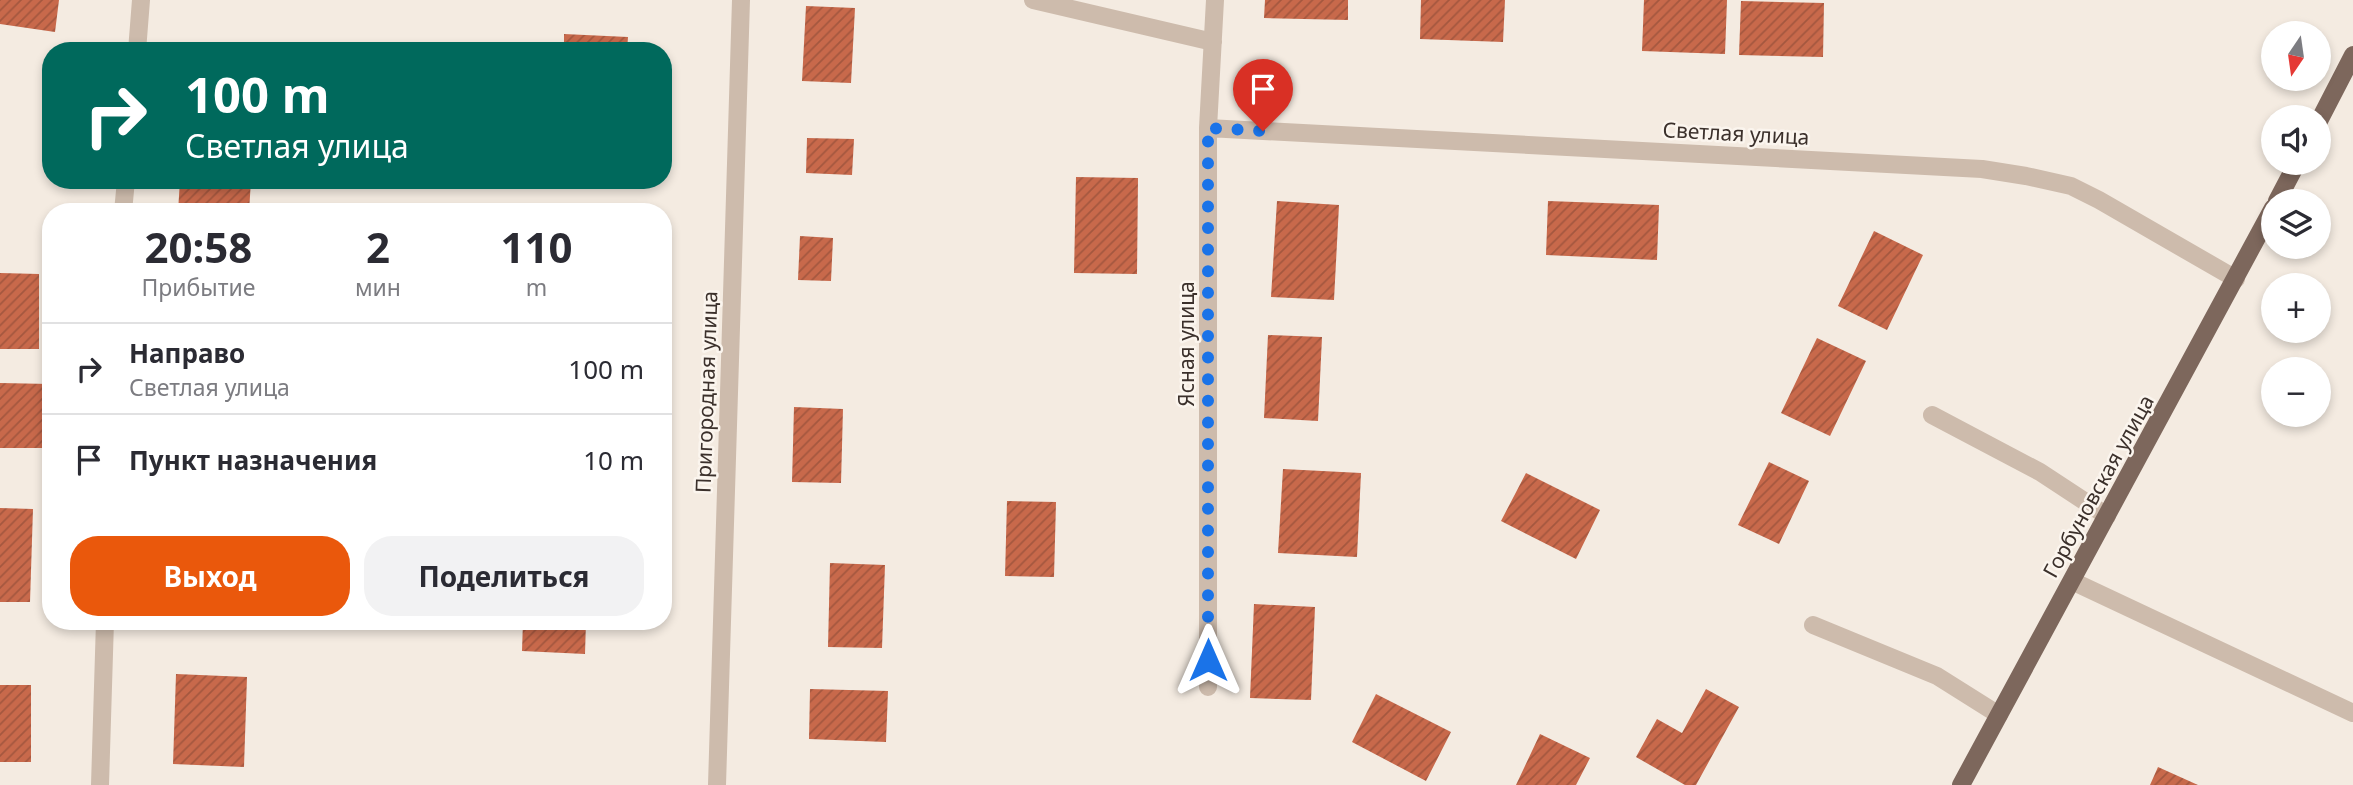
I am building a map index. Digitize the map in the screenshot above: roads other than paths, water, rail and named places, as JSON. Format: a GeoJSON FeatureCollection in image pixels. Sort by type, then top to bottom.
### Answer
{"type":"FeatureCollection","features":[{"type":"Feature","properties":{"kind":"main road"},"geometry":{"type":"LineString","coordinates":[[2327,105],[2353,55]]}},
{"type":"Feature","properties":{"kind":"main road","name":"Горбуновская улица"},"geometry":{"type":"LineString","coordinates":[[1961,785],[2261,231]]}},
{"type":"Feature","properties":{"kind":"street"},"geometry":{"type":"LineString","coordinates":[[137,42],[141,0]]}},
{"type":"Feature","properties":{"kind":"street","name":"Пригородная улица"},"geometry":{"type":"LineString","coordinates":[[717,785],[741,0]]}},
{"type":"Feature","properties":{"kind":"street"},"geometry":{"type":"LineString","coordinates":[[1032,0],[1213,42]]}},
{"type":"Feature","properties":{"kind":"street","name":"Ясная улица"},"geometry":{"type":"LineString","coordinates":[[1208,687],[1208,128],[1215,0]]}},
{"type":"Feature","properties":{"kind":"street","name":"Светлая улица"},"geometry":{"type":"LineString","coordinates":[[1208,128],[1982,169],[2071,186],[2236,279]]}},
{"type":"Feature","properties":{"kind":"street"},"geometry":{"type":"LineString","coordinates":[[1932,415],[2040,472],[2107,516]]}},
{"type":"Feature","properties":{"kind":"street"},"geometry":{"type":"LineString","coordinates":[[2072,581],[2353,713]]}},
{"type":"Feature","properties":{"kind":"street"},"geometry":{"type":"LineString","coordinates":[[1813,625],[1937,676],[1999,715]]}},
{"type":"Feature","properties":{"kind":"street"},"geometry":{"type":"LineString","coordinates":[[100,785],[105,630]]}}]}
